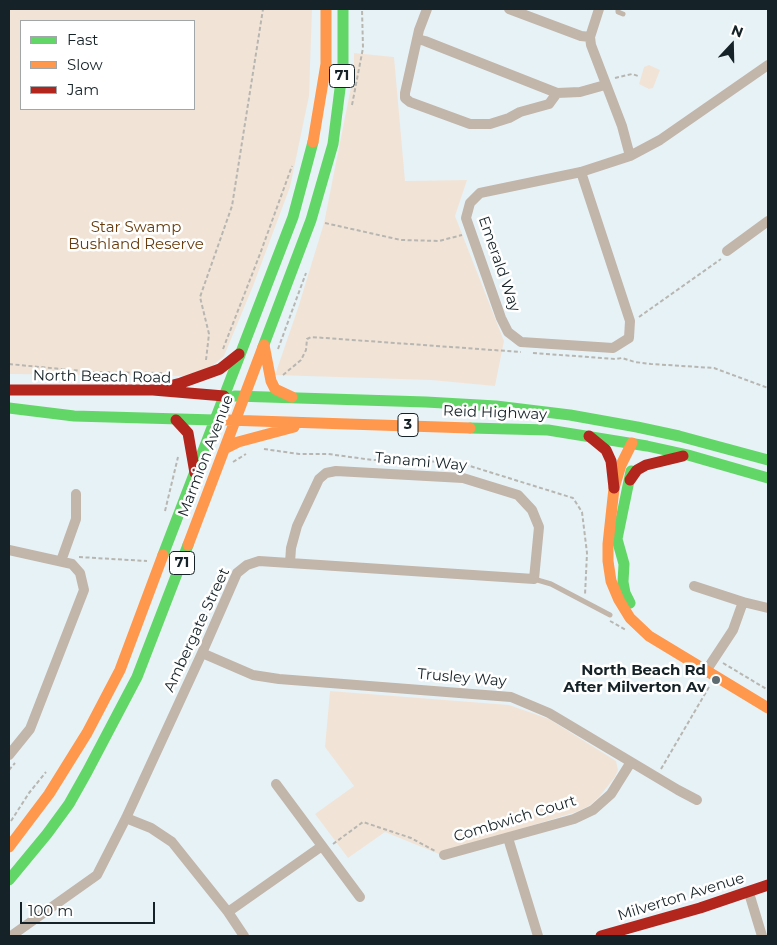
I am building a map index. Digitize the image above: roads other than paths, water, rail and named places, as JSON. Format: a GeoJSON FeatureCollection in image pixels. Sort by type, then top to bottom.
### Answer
{"type":"FeatureCollection","features":[{"type":"Feature","properties":{"kind":"main road","name":"Marmion Avenue"},"geometry":{"type":"LineString","coordinates":[[9,847],[49,794],[88,732],[120,670],[293,217],[314,140],[326,64],[326,9]]}},
{"type":"Feature","properties":{"kind":"main road","name":"Marmion Avenue"},"geometry":{"type":"LineString","coordinates":[[9,880],[47,834],[68,804],[137,677],[226,448],[310,220],[333,144],[343,65],[343,9]]}},
{"type":"Feature","properties":{"kind":"main road"},"geometry":{"type":"LineString","coordinates":[[264,345],[271,381],[276,389],[292,398]]}},
{"type":"Feature","properties":{"kind":"main road"},"geometry":{"type":"LineString","coordinates":[[153,390],[220,369],[241,352]]}},
{"type":"Feature","properties":{"kind":"main road","name":"North Beach Road"},"geometry":{"type":"LineString","coordinates":[[9,390],[153,390],[224,396]]}},
{"type":"Feature","properties":{"kind":"main road","name":"Reid Highway"},"geometry":{"type":"LineString","coordinates":[[224,396],[496,406],[570,415],[679,436],[768,460]]}},
{"type":"Feature","properties":{"kind":"main road"},"geometry":{"type":"LineString","coordinates":[[9,408],[74,416],[215,420]]}},
{"type":"Feature","properties":{"kind":"main road"},"geometry":{"type":"LineString","coordinates":[[570,415],[590,425],[618,434],[632,443],[679,436]]}},
{"type":"Feature","properties":{"kind":"main road"},"geometry":{"type":"LineString","coordinates":[[176,420],[188,433],[195,473]]}},
{"type":"Feature","properties":{"kind":"main road","name":"Reid Highway"},"geometry":{"type":"LineString","coordinates":[[215,420],[548,430],[632,443],[688,455],[768,478]]}},
{"type":"Feature","properties":{"kind":"main road"},"geometry":{"type":"LineString","coordinates":[[226,448],[238,442],[312,422]]}},
{"type":"Feature","properties":{"kind":"main road"},"geometry":{"type":"LineString","coordinates":[[589,436],[606,450],[611,461],[614,488],[608,560],[611,581],[619,600],[630,618],[649,636],[768,698]]}},
{"type":"Feature","properties":{"kind":"main road"},"geometry":{"type":"LineString","coordinates":[[632,443],[633,459],[630,480],[617,539],[624,564],[623,582],[628,600],[634,610],[652,629],[768,708]]}},
{"type":"Feature","properties":{"kind":"main road"},"geometry":{"type":"LineString","coordinates":[[614,488],[621,465],[632,443]]}},
{"type":"Feature","properties":{"kind":"main road"},"geometry":{"type":"LineString","coordinates":[[630,480],[637,470],[646,465],[688,455]]}},
{"type":"Feature","properties":{"kind":"main road","name":"Milverton Avenue"},"geometry":{"type":"LineString","coordinates":[[629,936],[750,896],[768,885]]}},
{"type":"Feature","properties":{"kind":"main road","name":"Milverton Avenue"},"geometry":{"type":"LineString","coordinates":[[601,936],[750,896],[768,894]]}},
{"type":"Feature","properties":{"kind":"street"},"geometry":{"type":"LineString","coordinates":[[427,9],[417,39],[405,93],[405,98],[410,102],[470,124],[490,124],[520,112],[549,104],[557,93]]}},
{"type":"Feature","properties":{"kind":"street"},"geometry":{"type":"LineString","coordinates":[[510,9],[581,36],[590,37]]}},
{"type":"Feature","properties":{"kind":"street"},"geometry":{"type":"LineString","coordinates":[[600,9],[590,37],[591,45],[622,126],[630,156]]}},
{"type":"Feature","properties":{"kind":"street"},"geometry":{"type":"LineString","coordinates":[[417,39],[557,93],[580,92],[605,85]]}},
{"type":"Feature","properties":{"kind":"street","name":"Emerald Way"},"geometry":{"type":"LineString","coordinates":[[582,172],[630,321],[629,338],[613,348],[521,342],[508,332],[501,318],[466,218],[470,203],[480,194],[582,172],[630,156],[660,140],[768,66]]}},
{"type":"Feature","properties":{"kind":"street"},"geometry":{"type":"LineString","coordinates":[[727,252],[768,221]]}},
{"type":"Feature","properties":{"kind":"street","name":"Tanami Way"},"geometry":{"type":"LineString","coordinates":[[290,563],[291,548],[297,526],[319,480],[326,473],[336,471],[462,478],[518,495],[532,510],[539,527],[534,579]]}},
{"type":"Feature","properties":{"kind":"street"},"geometry":{"type":"LineString","coordinates":[[61,561],[76,519],[76,494]]}},
{"type":"Feature","properties":{"kind":"street"},"geometry":{"type":"LineString","coordinates":[[9,550],[72,564],[80,573],[84,590],[30,729],[9,755]]}},
{"type":"Feature","properties":{"kind":"street","name":"Ambergate Street"},"geometry":{"type":"LineString","coordinates":[[11,936],[97,875],[126,818],[237,573],[247,565],[259,561],[534,579]]}},
{"type":"Feature","properties":{"kind":"street"},"geometry":{"type":"LineString","coordinates":[[694,586],[768,608]]}},
{"type":"Feature","properties":{"kind":"street"},"geometry":{"type":"LineString","coordinates":[[711,668],[732,630],[743,602]]}},
{"type":"Feature","properties":{"kind":"street","name":"Trusley Way"},"geometry":{"type":"LineString","coordinates":[[202,653],[253,675],[279,679],[511,697],[549,713],[698,800]]}},
{"type":"Feature","properties":{"kind":"street","name":"Combwich Court"},"geometry":{"type":"LineString","coordinates":[[444,855],[574,819],[592,810],[611,794],[631,762]]}},
{"type":"Feature","properties":{"kind":"street"},"geometry":{"type":"LineString","coordinates":[[276,784],[360,897]]}},
{"type":"Feature","properties":{"kind":"street"},"geometry":{"type":"LineString","coordinates":[[126,818],[151,828],[172,842],[228,912],[244,936]]}},
{"type":"Feature","properties":{"kind":"street"},"geometry":{"type":"LineString","coordinates":[[508,838],[538,936]]}},
{"type":"Feature","properties":{"kind":"street"},"geometry":{"type":"LineString","coordinates":[[228,912],[324,848]]}},
{"type":"Feature","properties":{"kind":"street"},"geometry":{"type":"LineString","coordinates":[[750,896],[762,936]]}},
{"type":"Feature","properties":{"kind":"lane"},"geometry":{"type":"LineString","coordinates":[[618,9],[618,12],[623,14]]}},
{"type":"Feature","properties":{"kind":"lane"},"geometry":{"type":"LineString","coordinates":[[534,579],[551,584],[610,615]]}},
{"type":"Feature","properties":{"kind":"place","name":"North Beach Rd After Milverton Av"},"geometry":{"type":"Point","coordinates":[716,680]}},
{"type":"Feature","properties":{"kind":"park label","name":"Star Swamp Bushland Reserve"},"geometry":{"type":"Point","coordinates":[136,236]}}]}
